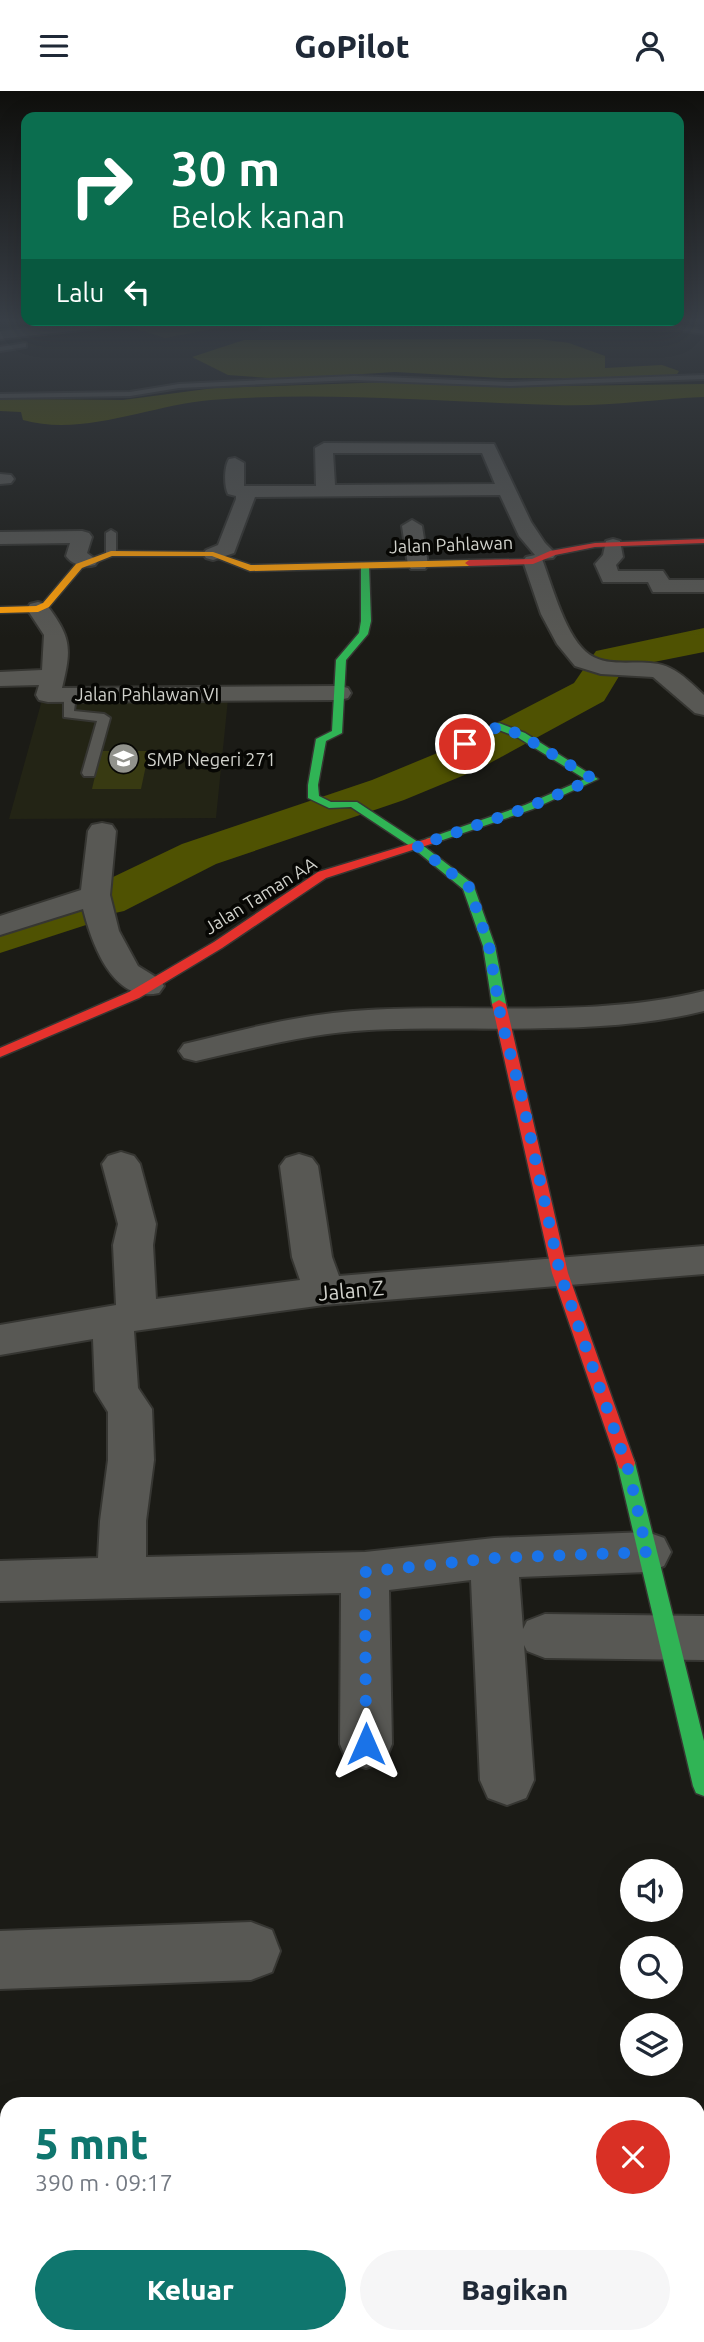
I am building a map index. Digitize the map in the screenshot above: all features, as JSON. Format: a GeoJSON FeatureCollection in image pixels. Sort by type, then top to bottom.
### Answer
{"type":"FeatureCollection","features":[{"type":"Feature","properties":{"kind":"street"},"geometry":{"type":"LineString","coordinates":[[326,492],[322,449],[325,448],[482,447],[489,450],[529,537],[539,551],[533,572],[571,649],[582,660],[615,668],[661,671],[704,708]]}},
{"type":"Feature","properties":{"kind":"street"},"geometry":{"type":"LineString","coordinates":[[235,463],[236,490],[246,492],[508,489]]}},
{"type":"Feature","properties":{"kind":"street"},"geometry":{"type":"LineString","coordinates":[[213,554],[227,549],[237,517],[245,507],[246,492]]}},
{"type":"Feature","properties":{"kind":"street"},"geometry":{"type":"LineString","coordinates":[[412,526],[418,565]]}},
{"type":"Feature","properties":{"kind":"street"},"geometry":{"type":"LineString","coordinates":[[0,538],[82,537],[76,556],[88,561]]}},
{"type":"Feature","properties":{"kind":"street","name":"Jalan Pahlawan"},"geometry":{"type":"LineString","coordinates":[[38,609],[46,605],[79,565],[111,553],[213,554],[250,568],[418,565],[539,558],[573,548],[704,541]]}},
{"type":"Feature","properties":{"kind":"street"},"geometry":{"type":"LineString","coordinates":[[613,545],[613,557],[605,564],[611,578],[655,570],[661,587],[704,586]]}},
{"type":"Feature","properties":{"kind":"street","name":"Jalan Pahlawan"},"geometry":{"type":"LineString","coordinates":[[365,566],[366,621],[363,634],[341,660],[337,733],[321,739],[313,785],[314,798],[329,805],[353,804],[417,846],[469,887],[489,946],[501,1019],[522,1098],[560,1273],[629,1472],[647,1552],[686,1637],[704,1786]]}},
{"type":"Feature","properties":{"kind":"street"},"geometry":{"type":"LineString","coordinates":[[0,610],[38,609]]}},
{"type":"Feature","properties":{"kind":"street","name":"Jalan Pahlawan VI"},"geometry":{"type":"LineString","coordinates":[[38,609],[52,627],[55,637],[48,695],[339,693]]}},
{"type":"Feature","properties":{"kind":"street"},"geometry":{"type":"LineString","coordinates":[[0,679],[52,677]]}},
{"type":"Feature","properties":{"kind":"street","name":"Jalan Taman AA"},"geometry":{"type":"LineString","coordinates":[[0,1053],[134,995],[218,945],[322,875],[529,807],[593,779],[521,735],[499,726],[448,753]]}},
{"type":"Feature","properties":{"kind":"street"},"geometry":{"type":"LineString","coordinates":[[102,831],[95,895],[104,930],[125,972],[148,986]]}},
{"type":"Feature","properties":{"kind":"street"},"geometry":{"type":"LineString","coordinates":[[0,926],[95,895]]}},
{"type":"Feature","properties":{"kind":"street"},"geometry":{"type":"LineString","coordinates":[[196,1052],[308,1025],[368,1020],[501,1019],[669,1010],[704,1001]]}},
{"type":"Feature","properties":{"kind":"street"},"geometry":{"type":"LineString","coordinates":[[121,1164],[138,1224],[133,1245],[117,1391],[130,1409],[131,1460],[123,1521],[122,1577]]}},
{"type":"Feature","properties":{"kind":"street"},"geometry":{"type":"LineString","coordinates":[[299,1166],[312,1257],[324,1291]]}},
{"type":"Feature","properties":{"kind":"street","name":"Jalan Z"},"geometry":{"type":"LineString","coordinates":[[0,1340],[125,1318],[324,1291],[704,1259]]}},
{"type":"Feature","properties":{"kind":"street"},"geometry":{"type":"LineString","coordinates":[[0,1581],[365,1572],[494,1558],[647,1552]]}},
{"type":"Feature","properties":{"kind":"street"},"geometry":{"type":"LineString","coordinates":[[494,1558],[507,1780]]}},
{"type":"Feature","properties":{"kind":"street"},"geometry":{"type":"LineString","coordinates":[[365,1572],[366,1744]]}},
{"type":"Feature","properties":{"kind":"street"},"geometry":{"type":"LineString","coordinates":[[545,1636],[686,1637]]}},
{"type":"Feature","properties":{"kind":"street"},"geometry":{"type":"LineString","coordinates":[[0,1960],[251,1951]]}},
{"type":"Feature","properties":{"kind":"lane"},"geometry":{"type":"LineString","coordinates":[[111,533],[111,553]]}},
{"type":"Feature","properties":{"kind":"lane"},"geometry":{"type":"LineString","coordinates":[[70,695],[68,714],[104,718],[89,773]]}},
{"type":"Feature","properties":{"kind":"shaded area","name":"SMP Negeri 271"},"geometry":{"type":"Polygon","coordinates":[[[228,699],[216,818],[9,819],[42,700],[228,699]]]}},
{"type":"Feature","properties":{"kind":"green space"},"geometry":{"type":"Polygon","coordinates":[[[101,751],[149,751],[141,789],[92,789],[101,751]]]}},
{"type":"Feature","properties":{"kind":"waterway"},"geometry":{"type":"LineString","coordinates":[[106,900],[199,854],[388,790],[463,759],[589,692],[610,659],[704,640]]}},
{"type":"Feature","properties":{"kind":"waterway"},"geometry":{"type":"LineString","coordinates":[[0,937],[68,914]]}},
{"type":"Feature","properties":{"kind":"traffic: fast"},"geometry":{"type":"LineString","coordinates":[[365,566],[366,621],[363,634],[341,660],[337,733],[321,739],[313,785],[314,798],[329,805],[353,804],[417,846],[469,887],[489,946],[499,1004]]}},
{"type":"Feature","properties":{"kind":"traffic: fast"},"geometry":{"type":"LineString","coordinates":[[430,841],[529,807],[593,779],[521,735],[499,726],[448,753]]}},
{"type":"Feature","properties":{"kind":"traffic: fast"},"geometry":{"type":"LineString","coordinates":[[626,1463],[704,1786]]}},
{"type":"Feature","properties":{"kind":"traffic: slow"},"geometry":{"type":"LineString","coordinates":[[0,610],[38,609],[46,605],[79,566],[111,553],[213,554],[250,568],[469,563]]}},
{"type":"Feature","properties":{"kind":"traffic: jam"},"geometry":{"type":"LineString","coordinates":[[469,563],[533,561],[553,553],[595,545],[704,541]]}},
{"type":"Feature","properties":{"kind":"traffic: jam"},"geometry":{"type":"LineString","coordinates":[[0,1053],[134,995],[218,945],[322,875],[430,841]]}},
{"type":"Feature","properties":{"kind":"traffic: jam"},"geometry":{"type":"LineString","coordinates":[[499,1004],[560,1273],[626,1463]]}},
{"type":"Feature","properties":{"kind":"place","name":"SMP Negeri 271"},"geometry":{"type":"Point","coordinates":[124,759]}},
{"type":"Feature","properties":{"kind":"route"},"geometry":{"type":"LineString","coordinates":[[366,1744],[365,1572],[494,1558],[647,1552],[629,1472],[560,1273],[522,1098],[501,1019],[489,946],[469,887],[417,846],[529,807],[593,779],[521,735],[499,726],[465,744]]}}]}
